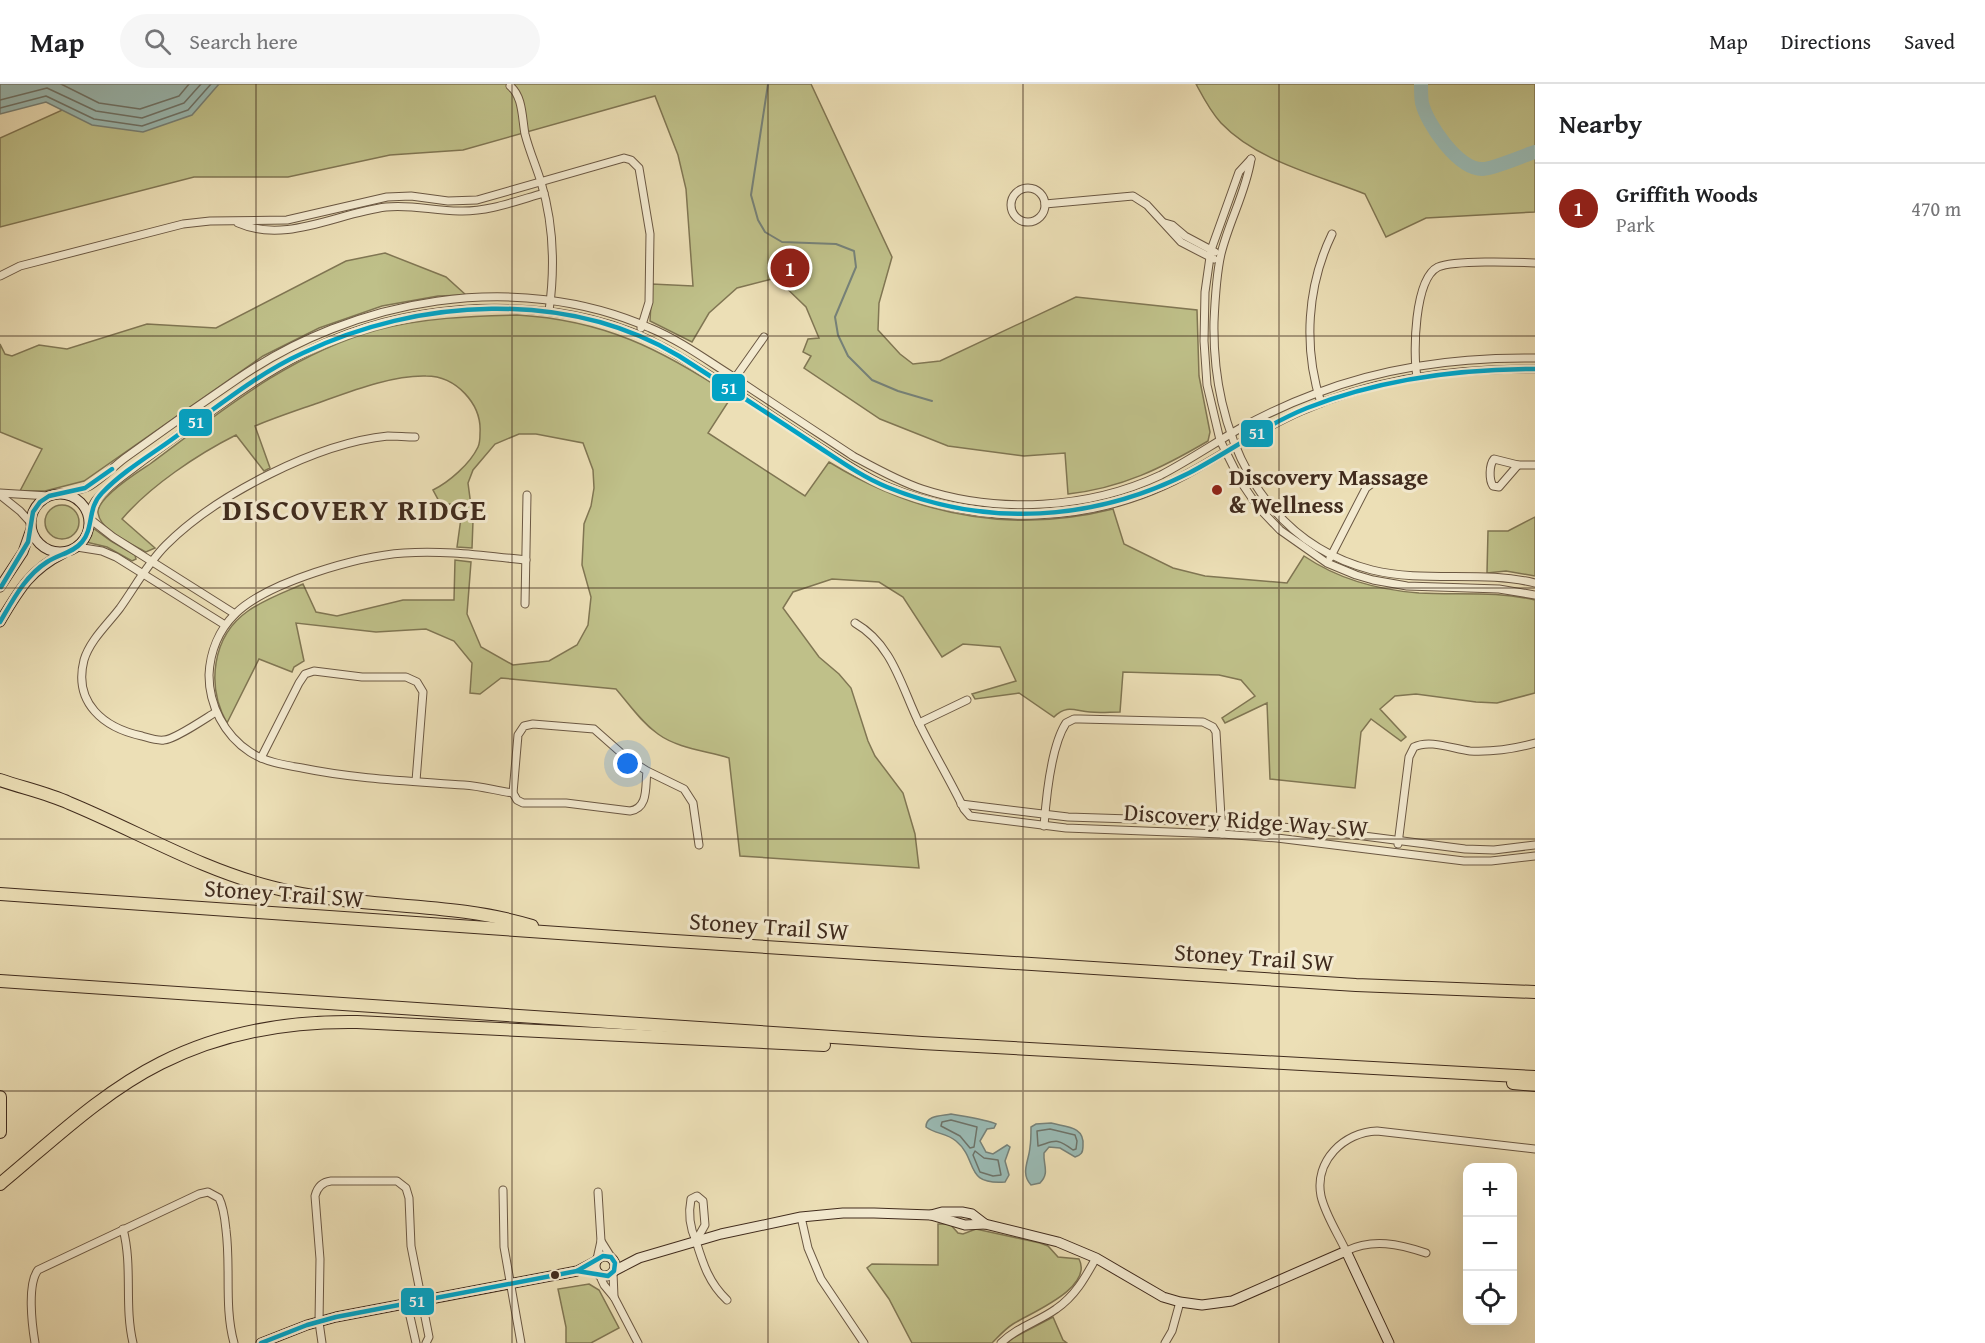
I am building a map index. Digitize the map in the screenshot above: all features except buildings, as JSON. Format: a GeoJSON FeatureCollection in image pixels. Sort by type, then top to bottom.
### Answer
{"type":"FeatureCollection","features":[{"type":"Feature","properties":{"kind":"highway"},"geometry":{"type":"LineString","coordinates":[[0,781],[69,802],[211,867],[271,888],[335,899],[503,917],[550,932]]}},
{"type":"Feature","properties":{"kind":"highway","name":"Stoney Trail SW"},"geometry":{"type":"LineString","coordinates":[[0,894],[1356,985],[1535,992]]}},
{"type":"Feature","properties":{"kind":"highway"},"geometry":{"type":"LineString","coordinates":[[0,981],[922,1043],[1535,1077]]}},
{"type":"Feature","properties":{"kind":"highway"},"geometry":{"type":"LineString","coordinates":[[0,1184],[98,1103],[159,1064],[208,1042],[270,1027],[323,1022],[357,1022],[850,1046],[922,1043]]}},
{"type":"Feature","properties":{"kind":"highway"},"geometry":{"type":"LineString","coordinates":[[1477,1075],[1535,1086]]}},
{"type":"Feature","properties":{"kind":"highway"},"geometry":{"type":"LineString","coordinates":[[0,1097],[0,1132]]}},
{"type":"Feature","properties":{"kind":"street"},"geometry":{"type":"LineString","coordinates":[[510,86],[517,94],[525,135],[544,193],[553,255],[549,312]]}},
{"type":"Feature","properties":{"kind":"street"},"geometry":{"type":"LineString","coordinates":[[0,276],[20,266],[183,224],[210,221],[286,220],[387,197],[411,196],[448,201],[477,200],[621,159],[631,160],[637,165],[648,214],[651,258],[649,302],[638,334]]}},
{"type":"Feature","properties":{"kind":"street"},"geometry":{"type":"LineString","coordinates":[[1535,584],[1511,579],[1407,576],[1370,569],[1332,554],[1311,542],[1286,522],[1257,489],[1230,434],[1218,385],[1214,342],[1215,296],[1221,258],[1248,178],[1251,159],[1239,172],[1210,253],[1205,292],[1204,341],[1207,385],[1220,440],[1249,494],[1280,530],[1327,563],[1373,580],[1407,586],[1484,589],[1535,595]]}},
{"type":"Feature","properties":{"kind":"street"},"geometry":{"type":"LineString","coordinates":[[1026,188],[1031,188],[1041,194],[1045,204],[1043,214],[1030,222],[1020,220],[1011,208],[1013,197],[1026,188]]}},
{"type":"Feature","properties":{"kind":"street"},"geometry":{"type":"LineString","coordinates":[[235,222],[252,230],[277,231],[300,228],[387,207],[410,206],[443,211],[469,211],[498,207],[544,193]]}},
{"type":"Feature","properties":{"kind":"street"},"geometry":{"type":"LineString","coordinates":[[1045,204],[1133,196],[1147,205],[1166,223],[1168,230],[1181,242],[1221,258]]}},
{"type":"Feature","properties":{"kind":"street"},"geometry":{"type":"LineString","coordinates":[[1321,403],[1313,372],[1309,338],[1318,266],[1332,234]]}},
{"type":"Feature","properties":{"kind":"street"},"geometry":{"type":"LineString","coordinates":[[1417,377],[1414,345],[1419,307],[1434,270],[1443,266],[1462,264],[1535,263]]}},
{"type":"Feature","properties":{"kind":"street"},"geometry":{"type":"LineString","coordinates":[[0,587],[23,552],[36,507],[54,495],[77,491],[90,485],[253,369],[290,347],[336,327],[391,310],[444,300],[496,297],[550,300],[592,309],[642,325],[682,344],[853,456],[892,477],[922,489],[979,501],[1031,504],[1073,501],[1130,487],[1169,470],[1272,412],[1318,392],[1360,379],[1415,366],[1474,359],[1535,358]]}},
{"type":"Feature","properties":{"kind":"street"},"geometry":{"type":"LineString","coordinates":[[0,622],[29,577],[46,562],[77,547],[86,538],[92,506],[125,475],[249,384],[277,367],[315,347],[349,333],[416,315],[487,309],[549,312],[595,321],[638,334],[680,357],[853,468],[887,487],[926,500],[977,512],[1018,515],[1050,514],[1092,508],[1134,497],[1195,470],[1224,451],[1279,422],[1321,403],[1366,388],[1417,377],[1470,370],[1535,369]]}},
{"type":"Feature","properties":{"kind":"street"},"geometry":{"type":"LineString","coordinates":[[728,388],[764,337]]}},
{"type":"Feature","properties":{"kind":"street"},"geometry":{"type":"LineString","coordinates":[[1204,341],[1214,342]]}},
{"type":"Feature","properties":{"kind":"street"},"geometry":{"type":"LineString","coordinates":[[812,442],[818,433]]}},
{"type":"Feature","properties":{"kind":"street"},"geometry":{"type":"LineString","coordinates":[[216,712],[168,740],[118,729],[102,720],[90,706],[84,692],[82,680],[86,654],[143,573],[167,544],[209,510],[242,488],[304,459],[374,438],[415,437]]}},
{"type":"Feature","properties":{"kind":"street"},"geometry":{"type":"LineString","coordinates":[[1518,465],[1501,486],[1493,486],[1491,483],[1492,460],[1499,459],[1518,465],[1535,465]]}},
{"type":"Feature","properties":{"kind":"street"},"geometry":{"type":"LineString","coordinates":[[887,487],[892,477]]}},
{"type":"Feature","properties":{"kind":"street"},"geometry":{"type":"LineString","coordinates":[[1327,563],[1366,488],[1374,482],[1396,477]]}},
{"type":"Feature","properties":{"kind":"street"},"geometry":{"type":"LineString","coordinates":[[1130,487],[1134,497]]}},
{"type":"Feature","properties":{"kind":"street"},"geometry":{"type":"LineString","coordinates":[[0,494],[69,495],[78,499],[85,506],[89,517],[113,537],[235,614]]}},
{"type":"Feature","properties":{"kind":"street"},"geometry":{"type":"LineString","coordinates":[[0,494],[20,511],[31,525],[41,545],[53,551],[66,552]]}},
{"type":"Feature","properties":{"kind":"street"},"geometry":{"type":"LineString","coordinates":[[525,604],[527,495]]}},
{"type":"Feature","properties":{"kind":"street"},"geometry":{"type":"LineString","coordinates":[[977,512],[979,501]]}},
{"type":"Feature","properties":{"kind":"street"},"geometry":{"type":"LineString","coordinates":[[1280,530],[1286,522]]}},
{"type":"Feature","properties":{"kind":"street"},"geometry":{"type":"LineString","coordinates":[[77,547],[116,556],[227,623]]}},
{"type":"Feature","properties":{"kind":"street"},"geometry":{"type":"LineString","coordinates":[[513,793],[469,786],[326,773],[261,758],[234,738],[216,712],[210,693],[210,663],[217,641],[235,614],[256,598],[324,569],[362,559],[425,552],[526,560]]}},
{"type":"Feature","properties":{"kind":"street"},"geometry":{"type":"LineString","coordinates":[[1407,576],[1407,586]]}},
{"type":"Feature","properties":{"kind":"street"},"geometry":{"type":"LineString","coordinates":[[1484,578],[1484,589]]}},
{"type":"Feature","properties":{"kind":"street"},"geometry":{"type":"LineString","coordinates":[[855,623],[875,638],[896,669],[919,723],[961,804]]}},
{"type":"Feature","properties":{"kind":"street"},"geometry":{"type":"LineString","coordinates":[[261,758],[305,674],[314,671],[362,677],[406,677],[417,682],[423,692],[416,781]]}},
{"type":"Feature","properties":{"kind":"street"},"geometry":{"type":"LineString","coordinates":[[919,723],[967,700]]}},
{"type":"Feature","properties":{"kind":"street"},"geometry":{"type":"LineString","coordinates":[[1044,826],[1052,766],[1066,723],[1074,719],[1203,722],[1213,727],[1216,732],[1222,834]]}},
{"type":"Feature","properties":{"kind":"street"},"geometry":{"type":"LineString","coordinates":[[647,771],[644,803],[640,808],[630,811],[566,803],[523,803],[517,800],[513,793],[518,735],[522,729],[529,724],[594,729],[628,759],[688,792],[693,803],[699,845]]}},
{"type":"Feature","properties":{"kind":"street"},"geometry":{"type":"LineString","coordinates":[[1397,852],[1409,757],[1414,747],[1426,744],[1470,751],[1486,751],[1504,750],[1535,743]]}},
{"type":"Feature","properties":{"kind":"street","name":"Discovery Ridge Way SW"},"geometry":{"type":"LineString","coordinates":[[961,804],[1045,815],[1222,822],[1309,829],[1465,849],[1535,845]]}},
{"type":"Feature","properties":{"kind":"street","name":"Discovery Ridge Way SW"},"geometry":{"type":"LineString","coordinates":[[961,804],[968,814],[976,818],[1044,826],[1222,834],[1308,841],[1464,861],[1512,860],[1535,856]]}},
{"type":"Feature","properties":{"kind":"street"},"geometry":{"type":"LineString","coordinates":[[1132,819],[1132,830]]}},
{"type":"Feature","properties":{"kind":"street"},"geometry":{"type":"LineString","coordinates":[[1308,841],[1309,829]]}},
{"type":"Feature","properties":{"kind":"street"},"geometry":{"type":"LineString","coordinates":[[1510,848],[1512,860]]}},
{"type":"Feature","properties":{"kind":"street"},"geometry":{"type":"LineString","coordinates":[[1389,1343],[1322,1200],[1322,1176],[1328,1158],[1342,1142],[1362,1132],[1390,1131],[1535,1149]]}},
{"type":"Feature","properties":{"kind":"street"},"geometry":{"type":"LineString","coordinates":[[322,1343],[319,1322],[320,1259],[315,1196],[318,1189],[327,1181],[397,1181],[406,1188],[409,1198],[411,1246],[429,1336],[426,1343]]}},
{"type":"Feature","properties":{"kind":"street"},"geometry":{"type":"LineString","coordinates":[[503,1191],[503,1230],[520,1343]]}},
{"type":"Feature","properties":{"kind":"street"},"geometry":{"type":"LineString","coordinates":[[35,1343],[32,1318],[33,1280],[36,1272],[123,1229],[208,1192],[219,1198],[225,1223],[228,1250],[229,1319],[234,1343]]}},
{"type":"Feature","properties":{"kind":"street"},"geometry":{"type":"LineString","coordinates":[[598,1192],[601,1241],[595,1266],[638,1343]]}},
{"type":"Feature","properties":{"kind":"street"},"geometry":{"type":"LineString","coordinates":[[696,1241],[705,1226],[703,1201],[697,1196],[690,1204],[691,1229],[709,1277],[727,1300]]}},
{"type":"Feature","properties":{"kind":"street"},"geometry":{"type":"LineString","coordinates":[[261,1343],[319,1322],[422,1300],[577,1271],[606,1276],[639,1258],[696,1241],[801,1217],[843,1213],[931,1215],[942,1212],[962,1212],[972,1214],[985,1224],[1058,1242],[1096,1258],[1154,1293],[1180,1302],[1202,1305],[1232,1301],[1364,1244],[1405,1246],[1426,1253]]}},
{"type":"Feature","properties":{"kind":"street"},"geometry":{"type":"LineString","coordinates":[[801,1217],[808,1248],[821,1279],[864,1343]]}},
{"type":"Feature","properties":{"kind":"street"},"geometry":{"type":"LineString","coordinates":[[123,1229],[129,1262],[128,1312],[133,1343]]}},
{"type":"Feature","properties":{"kind":"street"},"geometry":{"type":"LineString","coordinates":[[601,1241],[616,1266],[613,1272],[614,1297]]}},
{"type":"Feature","properties":{"kind":"street"},"geometry":{"type":"LineString","coordinates":[[577,1271],[603,1256],[639,1258]]}},
{"type":"Feature","properties":{"kind":"street"},"geometry":{"type":"LineString","coordinates":[[1001,1343],[1015,1331],[1046,1315],[1067,1300],[1082,1283],[1096,1258]]}},
{"type":"Feature","properties":{"kind":"street"},"geometry":{"type":"LineString","coordinates":[[1165,1343],[1172,1331],[1180,1302]]}},
{"type":"Feature","properties":{"kind":"street"},"geometry":{"type":"LineString","coordinates":[[407,1303],[416,1343]]}},
{"type":"Feature","properties":{"kind":"green space"},"geometry":{"type":"Polygon","coordinates":[[[120,84],[811,84],[892,257],[879,303],[878,330],[900,354],[913,364],[940,361],[1076,297],[1197,310],[1199,376],[1210,432],[1208,441],[1174,460],[1124,482],[1068,494],[1065,453],[1024,456],[948,446],[880,419],[804,368],[811,356],[803,352],[808,339],[819,338],[806,307],[776,278],[737,288],[709,313],[692,342],[650,321],[652,284],[693,286],[686,189],[678,155],[655,96],[463,150],[390,155],[288,177],[194,177],[0,227],[0,138],[120,84]]]}},
{"type":"Feature","properties":{"kind":"green space"},"geometry":{"type":"Polygon","coordinates":[[[1196,84],[1535,84],[1535,212],[1426,218],[1386,237],[1365,194],[1288,166],[1252,147],[1221,123],[1196,84]]]}},
{"type":"Feature","properties":{"kind":"green space"},"geometry":{"type":"Polygon","coordinates":[[[385,253],[446,277],[466,295],[438,296],[382,306],[319,328],[263,356],[84,481],[45,491],[20,491],[42,449],[0,432],[0,344],[5,354],[12,356],[39,345],[67,349],[147,324],[216,328],[346,261],[385,253]]]}},
{"type":"Feature","properties":{"kind":"green space"},"geometry":{"type":"Polygon","coordinates":[[[517,315],[548,318],[605,330],[656,351],[706,379],[732,396],[708,433],[805,496],[829,462],[862,481],[896,496],[966,515],[1039,520],[1113,509],[1124,544],[1173,568],[1205,576],[1287,583],[1304,556],[1345,577],[1389,589],[1419,593],[1506,595],[1535,600],[1535,693],[1497,703],[1416,694],[1395,696],[1380,709],[1406,737],[1401,741],[1371,719],[1361,732],[1355,788],[1270,779],[1267,703],[1225,723],[1222,718],[1255,696],[1241,680],[1219,675],[1123,672],[1120,712],[1067,709],[1054,717],[1019,693],[975,699],[972,694],[1016,681],[1000,647],[963,644],[942,657],[903,597],[879,582],[832,579],[793,592],[783,608],[819,657],[851,688],[875,756],[903,793],[915,834],[919,868],[740,856],[729,758],[666,739],[646,724],[616,689],[501,678],[480,694],[470,693],[472,663],[454,641],[426,629],[376,632],[296,623],[304,661],[294,667],[292,672],[259,659],[227,723],[220,709],[215,678],[216,662],[227,634],[236,621],[248,611],[303,584],[316,612],[337,616],[403,600],[454,600],[455,560],[471,562],[467,614],[481,647],[513,665],[549,661],[577,645],[588,625],[591,597],[582,565],[584,524],[591,506],[594,488],[593,470],[583,443],[536,434],[519,434],[495,444],[473,470],[468,483],[473,521],[472,548],[457,547],[461,518],[457,505],[440,503],[433,490],[446,482],[470,460],[480,442],[479,422],[472,402],[465,394],[457,386],[437,377],[413,376],[384,381],[255,426],[270,468],[264,471],[236,435],[206,452],[160,483],[122,519],[155,548],[146,552],[111,531],[100,520],[98,513],[99,507],[110,493],[128,479],[257,386],[315,354],[345,341],[394,326],[447,318],[517,315]]]}},
{"type":"Feature","properties":{"kind":"green space"},"geometry":{"type":"Polygon","coordinates":[[[62,505],[74,510],[79,522],[74,534],[62,539],[50,534],[45,522],[50,510],[62,505]]]}},
{"type":"Feature","properties":{"kind":"green space"},"geometry":{"type":"Polygon","coordinates":[[[1535,517],[1535,576],[1506,571],[1487,573],[1488,531],[1508,531],[1535,517]]]}},
{"type":"Feature","properties":{"kind":"green space"},"geometry":{"type":"Polygon","coordinates":[[[93,528],[135,555],[136,559],[132,561],[107,547],[86,542],[93,528]]]}},
{"type":"Feature","properties":{"kind":"green space"},"geometry":{"type":"Polygon","coordinates":[[[938,1224],[950,1224],[958,1233],[963,1234],[976,1229],[1040,1243],[1048,1246],[1058,1257],[1079,1259],[1081,1270],[1077,1280],[1069,1289],[1010,1326],[992,1343],[912,1343],[889,1299],[867,1268],[872,1264],[938,1265],[938,1224]]]}},
{"type":"Feature","properties":{"kind":"green space"},"geometry":{"type":"Polygon","coordinates":[[[589,1284],[599,1290],[619,1328],[591,1343],[566,1343],[566,1327],[558,1289],[589,1284]]]}},
{"type":"Feature","properties":{"kind":"green space"},"geometry":{"type":"Polygon","coordinates":[[[1053,1317],[1063,1340],[1067,1343],[1007,1343],[1013,1338],[1053,1317]]]}},
{"type":"Feature","properties":{"kind":"water"},"geometry":{"type":"Polygon","coordinates":[[[0,84],[219,84],[192,115],[143,132],[92,125],[46,102],[0,114],[0,84]]]}},
{"type":"Feature","properties":{"kind":"water"},"geometry":{"type":"Polygon","coordinates":[[[951,1114],[996,1124],[994,1128],[987,1129],[980,1141],[986,1152],[993,1154],[1007,1145],[1010,1147],[1005,1161],[1009,1175],[1005,1182],[983,1180],[973,1170],[963,1148],[956,1141],[926,1127],[931,1118],[951,1114]]]}},
{"type":"Feature","properties":{"kind":"water"},"geometry":{"type":"Polygon","coordinates":[[[1051,1123],[1078,1131],[1083,1139],[1083,1150],[1075,1157],[1060,1148],[1049,1147],[1044,1153],[1045,1176],[1040,1183],[1031,1185],[1026,1171],[1031,1127],[1036,1124],[1051,1123]]]}},
{"type":"Feature","properties":{"kind":"waterway"},"geometry":{"type":"LineString","coordinates":[[768,84],[751,195],[758,220],[765,232],[782,242],[836,244],[854,251],[856,267],[835,317],[838,335],[848,356],[872,380],[932,401]]}},
{"type":"Feature","properties":{"kind":"waterway"},"geometry":{"type":"LineString","coordinates":[[1421,84],[1422,103],[1430,122],[1445,144],[1463,162],[1482,169],[1535,152]]}},
{"type":"Feature","properties":{"kind":"transit line","name":"51"},"geometry":{"type":"LineString","coordinates":[[0,622],[32,574],[47,562],[74,549],[82,542],[88,531],[94,505],[111,484],[241,390],[287,361],[348,335],[394,321],[443,312],[492,309],[541,311],[589,320],[635,334],[679,356],[877,483],[925,500],[963,509],[1001,513],[1040,513],[1078,509],[1116,501],[1153,489],[1189,473],[1292,415],[1363,390],[1448,374],[1535,369]]}},
{"type":"Feature","properties":{"kind":"transit line","name":"51"},"geometry":{"type":"LineString","coordinates":[[1,587],[28,542],[33,512],[40,502],[49,496],[85,488],[112,469]]}},
{"type":"Feature","properties":{"kind":"transit line","name":"51"},"geometry":{"type":"LineString","coordinates":[[603,1256],[611,1257],[615,1263],[614,1271],[608,1276],[577,1271],[603,1256]]}},
{"type":"Feature","properties":{"kind":"transit line","name":"51"},"geometry":{"type":"LineString","coordinates":[[261,1343],[307,1325],[336,1317],[577,1271]]}},
{"type":"Feature","properties":{"kind":"place","name":"Griffith Woods"},"geometry":{"type":"Point","coordinates":[790,268]}},
{"type":"Feature","properties":{"kind":"place","name":"Discovery Massage & Wellness"},"geometry":{"type":"Point","coordinates":[1217,490]}},
{"type":"Feature","properties":{"kind":"district","name":"DISCOVERY RIDGE"},"geometry":{"type":"Point","coordinates":[355,509]}}]}
